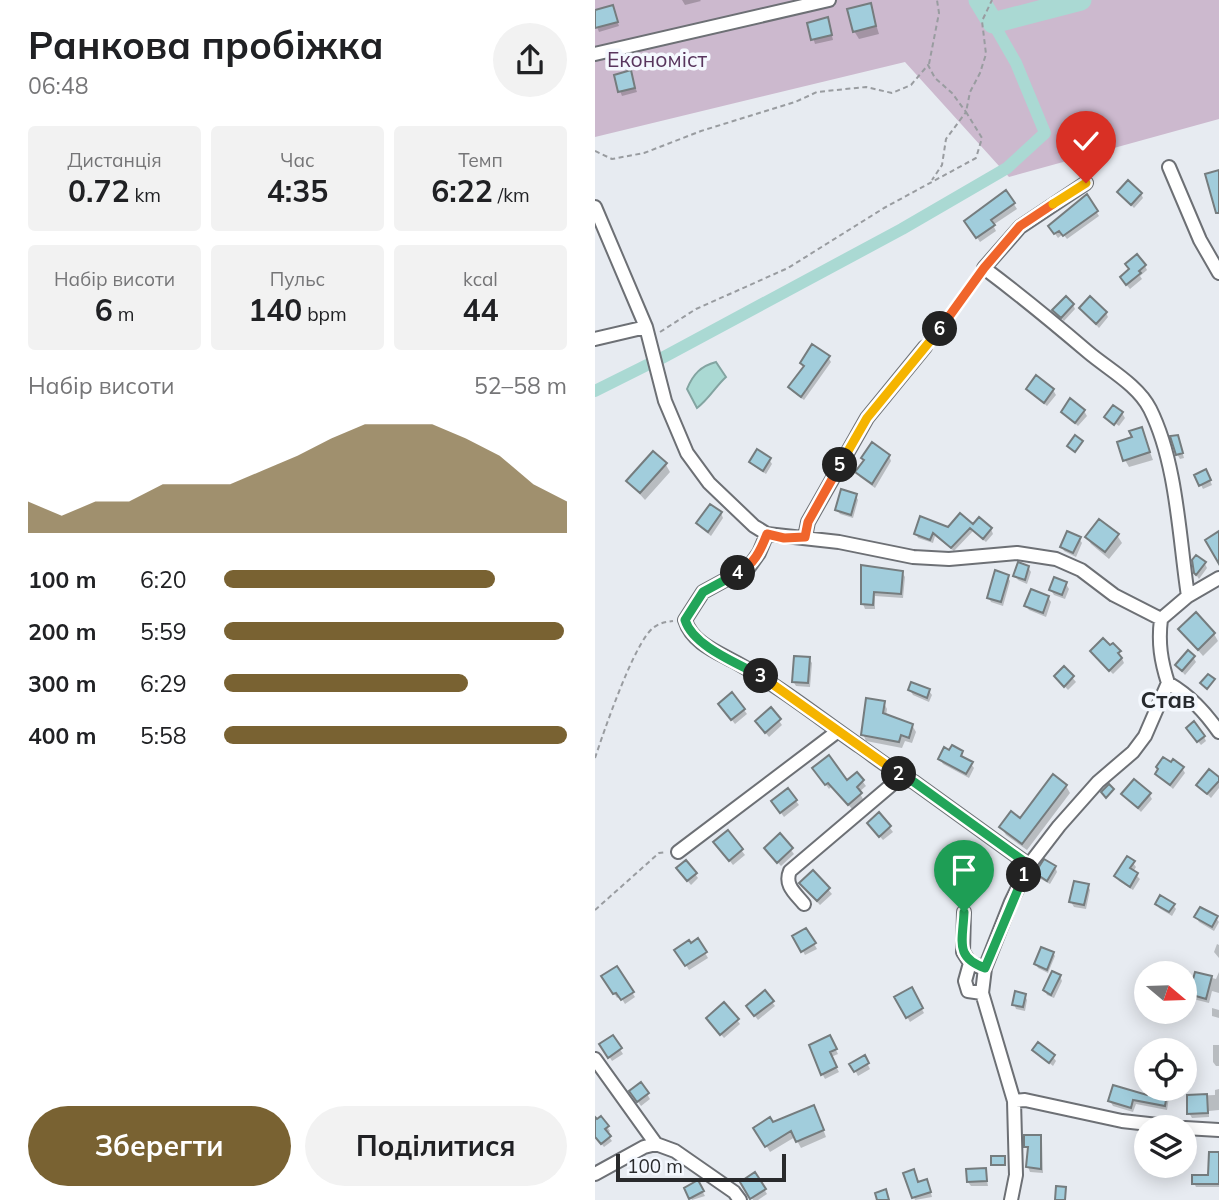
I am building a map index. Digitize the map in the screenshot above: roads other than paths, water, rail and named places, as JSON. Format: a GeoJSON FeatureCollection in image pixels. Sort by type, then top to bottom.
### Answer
{"type":"FeatureCollection","features":[{"type":"Feature","properties":{"kind":"street"},"geometry":{"type":"LineString","coordinates":[[595,54],[829,0]]}},
{"type":"Feature","properties":{"kind":"street"},"geometry":{"type":"LineString","coordinates":[[1169,167],[1200,240],[1219,273]]}},
{"type":"Feature","properties":{"kind":"street"},"geometry":{"type":"LineString","coordinates":[[1086,183],[1020,226],[984,268],[1133,387],[1149,407],[1161,436],[1171,478],[1188,596]]}},
{"type":"Feature","properties":{"kind":"street"},"geometry":{"type":"LineString","coordinates":[[595,207],[648,333],[665,401],[687,453],[709,483],[754,526],[767,534],[784,538],[805,537],[913,556],[949,559],[1017,553],[1056,559],[1080,570],[1114,595],[1161,619]]}},
{"type":"Feature","properties":{"kind":"street"},"geometry":{"type":"LineString","coordinates":[[595,339],[648,333]]}},
{"type":"Feature","properties":{"kind":"street"},"geometry":{"type":"LineString","coordinates":[[805,537],[808,522],[867,418],[925,347]]}},
{"type":"Feature","properties":{"kind":"street"},"geometry":{"type":"LineString","coordinates":[[767,534],[759,553],[748,567],[703,592],[685,620],[688,630],[703,644],[773,683],[1029,865]]}},
{"type":"Feature","properties":{"kind":"street"},"geometry":{"type":"LineString","coordinates":[[1011,1200],[1016,1175],[1014,1101],[982,993],[985,968],[1029,865],[1059,825],[1098,782],[1133,752],[1145,736],[1168,683],[1160,656],[1161,619],[1188,596],[1219,578]]}},
{"type":"Feature","properties":{"kind":"street"},"geometry":{"type":"LineString","coordinates":[[1168,683],[1187,694],[1206,713],[1219,732]]}},
{"type":"Feature","properties":{"kind":"street"},"geometry":{"type":"LineString","coordinates":[[678,852],[838,731]]}},
{"type":"Feature","properties":{"kind":"street"},"geometry":{"type":"LineString","coordinates":[[804,904],[789,886],[787,878],[790,871],[902,776]]}},
{"type":"Feature","properties":{"kind":"street"},"geometry":{"type":"LineString","coordinates":[[964,912],[963,952],[970,962],[985,968]]}},
{"type":"Feature","properties":{"kind":"street"},"geometry":{"type":"LineString","coordinates":[[970,962],[965,981],[968,991],[982,993]]}},
{"type":"Feature","properties":{"kind":"street"},"geometry":{"type":"LineString","coordinates":[[595,1059],[656,1144],[675,1151],[734,1192],[740,1200]]}},
{"type":"Feature","properties":{"kind":"street"},"geometry":{"type":"LineString","coordinates":[[1014,1101],[1025,1100],[1134,1122]]}},
{"type":"Feature","properties":{"kind":"street"},"geometry":{"type":"LineString","coordinates":[[1197,1129],[1219,1130]]}},
{"type":"Feature","properties":{"kind":"street"},"geometry":{"type":"LineString","coordinates":[[595,1174],[644,1147],[656,1144]]}},
{"type":"Feature","properties":{"kind":"waterway"},"geometry":{"type":"LineString","coordinates":[[979,0],[993,23],[1081,0]]}},
{"type":"Feature","properties":{"kind":"waterway"},"geometry":{"type":"LineString","coordinates":[[662,358],[902,229],[1007,168],[1045,133],[1016,63],[993,23]]}},
{"type":"Feature","properties":{"kind":"waterway"},"geometry":{"type":"LineString","coordinates":[[595,391],[651,363]]}},
{"type":"Feature","properties":{"kind":"district","name":"Став"},"geometry":{"type":"Point","coordinates":[1168,700]}},
{"type":"Feature","properties":{"kind":"park label","name":"Економіст"},"geometry":{"type":"Point","coordinates":[657,60]}}]}
